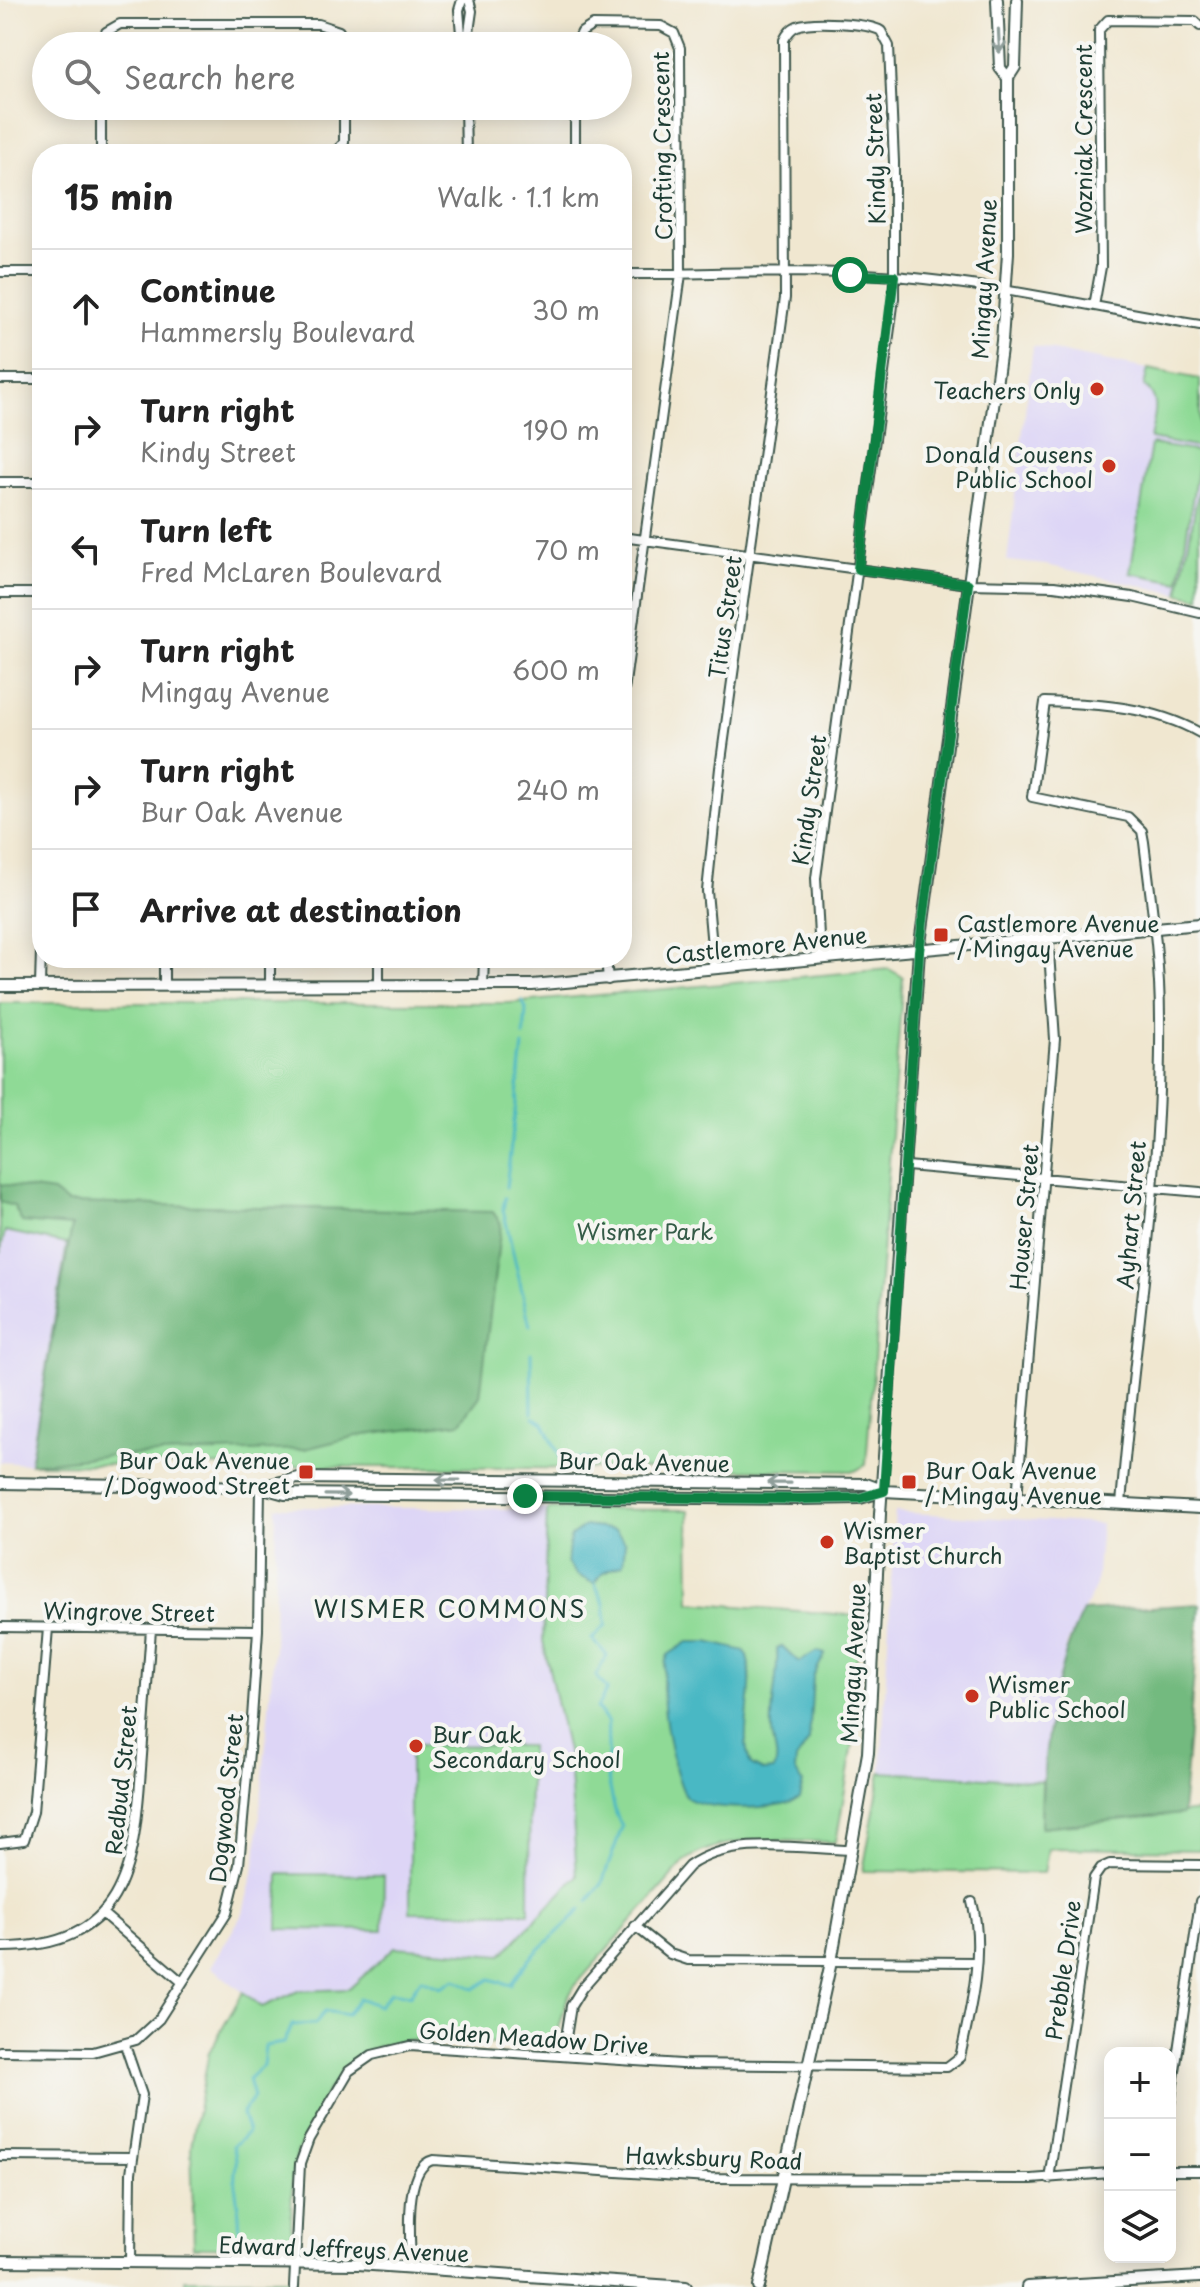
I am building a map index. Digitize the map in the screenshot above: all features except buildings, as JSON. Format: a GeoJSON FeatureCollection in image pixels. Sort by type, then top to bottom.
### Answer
{"type":"FeatureCollection","features":[{"type":"Feature","properties":{"kind":"street"},"geometry":{"type":"LineString","coordinates":[[462,0],[459,10],[463,32]]}},
{"type":"Feature","properties":{"kind":"street"},"geometry":{"type":"LineString","coordinates":[[469,0],[469,32]]}},
{"type":"Feature","properties":{"kind":"street","name":"Mingay Avenue"},"geometry":{"type":"LineString","coordinates":[[997,0],[1000,68],[1008,78]]}},
{"type":"Feature","properties":{"kind":"street","name":"Mingay Avenue"},"geometry":{"type":"LineString","coordinates":[[759,2287],[831,1962],[870,1730],[919,951],[968,584],[990,447],[1005,289],[1008,78],[1015,67],[1017,0]]}},
{"type":"Feature","properties":{"kind":"street","name":"Wozniak Crescent"},"geometry":{"type":"LineString","coordinates":[[1094,306],[1101,267],[1099,30],[1108,20],[1195,21],[1200,26]]}},
{"type":"Feature","properties":{"kind":"street"},"geometry":{"type":"LineString","coordinates":[[106,32],[120,24],[318,24],[339,32]]}},
{"type":"Feature","properties":{"kind":"street","name":"Crofting Crescent"},"geometry":{"type":"LineString","coordinates":[[582,32],[593,25],[661,26],[674,33],[680,48],[681,274]]}},
{"type":"Feature","properties":{"kind":"street","name":"Kindy Street"},"geometry":{"type":"LineString","coordinates":[[786,272],[784,40],[790,30],[801,25],[865,25],[881,31],[889,46],[894,276],[816,878],[820,956]]}},
{"type":"Feature","properties":{"kind":"street"},"geometry":{"type":"LineString","coordinates":[[101,120],[101,144]]}},
{"type":"Feature","properties":{"kind":"street"},"geometry":{"type":"LineString","coordinates":[[342,144],[344,120]]}},
{"type":"Feature","properties":{"kind":"street"},"geometry":{"type":"LineString","coordinates":[[465,120],[466,144]]}},
{"type":"Feature","properties":{"kind":"street"},"geometry":{"type":"LineString","coordinates":[[575,120],[575,144]]}},
{"type":"Feature","properties":{"kind":"street"},"geometry":{"type":"LineString","coordinates":[[0,272],[32,272]]}},
{"type":"Feature","properties":{"kind":"street"},"geometry":{"type":"LineString","coordinates":[[632,274],[786,272],[894,276],[1005,289],[1200,325]]}},
{"type":"Feature","properties":{"kind":"street","name":"Titus Street"},"geometry":{"type":"LineString","coordinates":[[714,969],[707,891],[786,272]]}},
{"type":"Feature","properties":{"kind":"street"},"geometry":{"type":"LineString","coordinates":[[632,630],[681,274]]}},
{"type":"Feature","properties":{"kind":"street"},"geometry":{"type":"LineString","coordinates":[[0,379],[32,379]]}},
{"type":"Feature","properties":{"kind":"street"},"geometry":{"type":"LineString","coordinates":[[0,482],[32,482]]}},
{"type":"Feature","properties":{"kind":"street"},"geometry":{"type":"LineString","coordinates":[[632,538],[968,584],[1054,586],[1132,597],[1200,613]]}},
{"type":"Feature","properties":{"kind":"street"},"geometry":{"type":"LineString","coordinates":[[0,593],[32,593]]}},
{"type":"Feature","properties":{"kind":"street","name":"Ayhart Street"},"geometry":{"type":"LineString","coordinates":[[1121,1504],[1152,1188],[1161,1020],[1142,831],[1135,821],[1032,797],[1045,702],[1104,704],[1173,717],[1200,733]]}},
{"type":"Feature","properties":{"kind":"street","name":"Castlemore Avenue"},"geometry":{"type":"LineString","coordinates":[[0,986],[483,986],[608,980],[820,956],[919,951],[1200,924]]}},
{"type":"Feature","properties":{"kind":"street","name":"Houser Street"},"geometry":{"type":"LineString","coordinates":[[1017,1498],[1055,1039],[1048,938]]}},
{"type":"Feature","properties":{"kind":"street"},"geometry":{"type":"LineString","coordinates":[[40,968],[40,986]]}},
{"type":"Feature","properties":{"kind":"street"},"geometry":{"type":"LineString","coordinates":[[164,968],[164,986]]}},
{"type":"Feature","properties":{"kind":"street"},"geometry":{"type":"LineString","coordinates":[[270,968],[270,986]]}},
{"type":"Feature","properties":{"kind":"street"},"geometry":{"type":"LineString","coordinates":[[379,968],[379,985]]}},
{"type":"Feature","properties":{"kind":"street"},"geometry":{"type":"LineString","coordinates":[[483,986],[484,968]]}},
{"type":"Feature","properties":{"kind":"street"},"geometry":{"type":"LineString","coordinates":[[607,968],[608,980]]}},
{"type":"Feature","properties":{"kind":"street"},"geometry":{"type":"LineString","coordinates":[[907,1166],[1200,1192]]}},
{"type":"Feature","properties":{"kind":"street","name":"Bur Oak Avenue"},"geometry":{"type":"LineString","coordinates":[[0,1483],[260,1487],[298,1478],[866,1484],[884,1491],[1200,1508]]}},
{"type":"Feature","properties":{"kind":"street","name":"Bur Oak Avenue"},"geometry":{"type":"LineString","coordinates":[[260,1487],[285,1494],[800,1499],[860,1498],[884,1491]]}},
{"type":"Feature","properties":{"kind":"street","name":"Dogwood Street"},"geometry":{"type":"LineString","coordinates":[[0,2051],[93,2052],[125,2045],[152,2028],[216,1932],[236,1888],[258,1630],[260,1487]]}},
{"type":"Feature","properties":{"kind":"street","name":"Wingrove Street"},"geometry":{"type":"LineString","coordinates":[[0,1627],[258,1630]]}},
{"type":"Feature","properties":{"kind":"street"},"geometry":{"type":"LineString","coordinates":[[0,1843],[24,1840],[33,1812],[48,1628]]}},
{"type":"Feature","properties":{"kind":"street","name":"Redbud Street"},"geometry":{"type":"LineString","coordinates":[[0,1947],[54,1941],[71,1935],[102,1913],[126,1874],[136,1840],[151,1629]]}},
{"type":"Feature","properties":{"kind":"street"},"geometry":{"type":"LineString","coordinates":[[563,2056],[571,2006],[582,1988],[681,1873],[708,1855],[735,1848],[851,1850]]}},
{"type":"Feature","properties":{"kind":"street","name":"Prebble Drive"},"geometry":{"type":"LineString","coordinates":[[1049,2179],[1094,1878],[1101,1868],[1110,1864],[1200,1865]]}},
{"type":"Feature","properties":{"kind":"street"},"geometry":{"type":"LineString","coordinates":[[1176,2064],[1200,1901]]}},
{"type":"Feature","properties":{"kind":"street"},"geometry":{"type":"LineString","coordinates":[[635,1926],[679,1959],[975,1962],[980,1929],[972,1902]]}},
{"type":"Feature","properties":{"kind":"street"},"geometry":{"type":"LineString","coordinates":[[102,1913],[182,1982]]}},
{"type":"Feature","properties":{"kind":"street","name":"Golden Meadow Drive"},"geometry":{"type":"LineString","coordinates":[[294,2287],[300,2164],[339,2084],[362,2061],[389,2049],[410,2046],[681,2064],[953,2065],[962,2051],[975,1962]]}},
{"type":"Feature","properties":{"kind":"street"},"geometry":{"type":"LineString","coordinates":[[125,2045],[142,2095],[132,2157],[130,2262]]}},
{"type":"Feature","properties":{"kind":"street"},"geometry":{"type":"LineString","coordinates":[[0,2156],[132,2157]]}},
{"type":"Feature","properties":{"kind":"street","name":"Hawksbury Road"},"geometry":{"type":"LineString","coordinates":[[411,2268],[411,2194],[418,2171],[427,2162],[550,2166],[708,2178],[1049,2179],[1104,2174]]}},
{"type":"Feature","properties":{"kind":"street"},"geometry":{"type":"LineString","coordinates":[[1176,2171],[1200,2171]]}},
{"type":"Feature","properties":{"kind":"street","name":"Edward Jeffreys Avenue"},"geometry":{"type":"LineString","coordinates":[[0,2261],[411,2268],[686,2287]]}},
{"type":"Feature","properties":{"kind":"street"},"geometry":{"type":"LineString","coordinates":[[1027,2287],[1200,2277]]}},
{"type":"Feature","properties":{"kind":"shaded area","name":"Donald Cousens Public School"},"geometry":{"type":"Polygon","coordinates":[[[1033,346],[1148,369],[1145,386],[1153,391],[1157,401],[1150,439],[1200,448],[1200,483],[1179,594],[1046,565],[1007,561],[1033,346]]]}},
{"type":"Feature","properties":{"kind":"shaded area"},"geometry":{"type":"Polygon","coordinates":[[[4,1231],[67,1243],[30,1464],[0,1462],[0,1254],[4,1231]]]}},
{"type":"Feature","properties":{"kind":"shaded area","name":"Bur Oak Secondary School"},"geometry":{"type":"Polygon","coordinates":[[[276,1507],[547,1509],[543,1641],[569,1761],[577,1876],[502,1955],[395,1947],[349,1989],[298,1991],[262,2007],[211,1967],[243,1913],[256,1861],[274,1648],[276,1507]]]}},
{"type":"Feature","properties":{"kind":"shaded area","name":"Wismer Public School"},"geometry":{"type":"Polygon","coordinates":[[[895,1512],[1101,1524],[1096,1586],[1067,1644],[1042,1781],[881,1772],[895,1512]]]}},
{"type":"Feature","properties":{"kind":"green space"},"geometry":{"type":"Polygon","coordinates":[[[1148,369],[1200,379],[1200,448],[1150,439],[1155,403],[1144,386],[1148,369]]]}},
{"type":"Feature","properties":{"kind":"green space"},"geometry":{"type":"Polygon","coordinates":[[[1151,444],[1200,452],[1179,582],[1130,573],[1151,444]]]}},
{"type":"Feature","properties":{"kind":"green space"},"geometry":{"type":"Polygon","coordinates":[[[1200,483],[1200,598],[1179,594],[1200,483]]]}},
{"type":"Feature","properties":{"kind":"green space","name":"Wismer Park"},"geometry":{"type":"Polygon","coordinates":[[[889,969],[903,977],[866,1465],[855,1471],[30,1464],[67,1244],[5,1231],[0,1254],[0,1003],[509,1003],[889,969]]]}},
{"type":"Feature","properties":{"kind":"green space"},"geometry":{"type":"Polygon","coordinates":[[[0,1184],[53,1192],[67,1203],[493,1212],[501,1224],[480,1396],[460,1423],[357,1436],[305,1449],[103,1456],[30,1464],[72,1226],[22,1222],[14,1206],[0,1202],[0,1184]]]}},
{"type":"Feature","properties":{"kind":"green space"},"geometry":{"type":"Polygon","coordinates":[[[547,1509],[689,1510],[690,1602],[859,1616],[853,1744],[835,1842],[738,1842],[701,1852],[685,1861],[574,1987],[567,1999],[554,2047],[407,2040],[376,2047],[354,2059],[328,2090],[297,2153],[292,2176],[291,2248],[194,2247],[191,2146],[209,2052],[243,1992],[262,2007],[298,1991],[349,1989],[395,1947],[502,1955],[577,1876],[569,1761],[543,1641],[547,1509]]]}},
{"type":"Feature","properties":{"kind":"green space"},"geometry":{"type":"Polygon","coordinates":[[[1200,1604],[1182,1814],[1041,1827],[1047,1745],[1056,1688],[1072,1635],[1083,1611],[1200,1604]]]}},
{"type":"Feature","properties":{"kind":"green space"},"geometry":{"type":"Polygon","coordinates":[[[410,1745],[530,1746],[529,1913],[410,1912],[410,1745]]]}},
{"type":"Feature","properties":{"kind":"green space"},"geometry":{"type":"Polygon","coordinates":[[[881,1772],[1042,1781],[1041,1827],[1200,1811],[1200,1850],[1048,1848],[1044,1873],[863,1871],[881,1772]]]}},
{"type":"Feature","properties":{"kind":"green space"},"geometry":{"type":"Polygon","coordinates":[[[279,1874],[384,1875],[383,1930],[278,1929],[279,1874]]]}},
{"type":"Feature","properties":{"kind":"green space"},"geometry":{"type":"Polygon","coordinates":[[[185,2279],[289,2279],[288,2287],[185,2287],[185,2279]]]}},
{"type":"Feature","properties":{"kind":"water"},"geometry":{"type":"Polygon","coordinates":[[[585,1526],[615,1530],[625,1542],[623,1564],[603,1572],[595,1584],[577,1575],[567,1563],[570,1537],[585,1526]]]}},
{"type":"Feature","properties":{"kind":"water"},"geometry":{"type":"Polygon","coordinates":[[[688,1642],[708,1642],[745,1651],[750,1679],[747,1752],[751,1765],[763,1771],[774,1770],[776,1761],[772,1722],[777,1648],[782,1646],[799,1662],[817,1651],[825,1654],[813,1677],[809,1741],[796,1760],[795,1770],[803,1783],[799,1798],[776,1805],[742,1808],[708,1805],[686,1797],[670,1747],[663,1686],[668,1655],[688,1642]]]}},
{"type":"Feature","properties":{"kind":"waterway"},"geometry":{"type":"LineString","coordinates":[[522,1000],[526,1009],[524,1036]]}},
{"type":"Feature","properties":{"kind":"waterway"},"geometry":{"type":"LineString","coordinates":[[506,1187],[523,1046]]}},
{"type":"Feature","properties":{"kind":"waterway"},"geometry":{"type":"LineString","coordinates":[[505,1198],[503,1209],[530,1326]]}},
{"type":"Feature","properties":{"kind":"waterway"},"geometry":{"type":"LineString","coordinates":[[531,1353],[532,1413]]}},
{"type":"Feature","properties":{"kind":"waterway"},"geometry":{"type":"LineString","coordinates":[[534,1417],[544,1423],[561,1459],[588,1459]]}},
{"type":"Feature","properties":{"kind":"waterway"},"geometry":{"type":"LineString","coordinates":[[588,1901],[602,1883],[622,1827],[606,1772],[608,1723],[597,1708],[607,1689],[596,1676],[607,1655],[592,1639],[606,1625],[604,1603],[595,1584]]}},
{"type":"Feature","properties":{"kind":"waterway"},"geometry":{"type":"LineString","coordinates":[[239,2235],[233,2146],[248,2132],[242,2114],[253,2097],[248,2079],[263,2066],[265,2046],[284,2043],[292,2025],[315,2024],[325,2011],[347,2015],[359,1998],[379,2006],[391,1992],[410,1995],[421,1979],[441,1987],[455,1979],[474,1989],[490,1979],[511,1985],[534,1955],[581,1909]]}},
{"type":"Feature","properties":{"kind":"place","name":"Teachers Only"},"geometry":{"type":"Point","coordinates":[1097,389]}},
{"type":"Feature","properties":{"kind":"place","name":"Donald Cousens Public School"},"geometry":{"type":"Point","coordinates":[1109,466]}},
{"type":"Feature","properties":{"kind":"place","name":"Castlemore Avenue / Mingay Avenue"},"geometry":{"type":"Point","coordinates":[941,935]}},
{"type":"Feature","properties":{"kind":"place","name":"Bur Oak Avenue / Dogwood Street"},"geometry":{"type":"Point","coordinates":[306,1472]}},
{"type":"Feature","properties":{"kind":"place","name":"Bur Oak Avenue / Mingay Avenue"},"geometry":{"type":"Point","coordinates":[909,1482]}},
{"type":"Feature","properties":{"kind":"place","name":"Wismer Baptist Church"},"geometry":{"type":"Point","coordinates":[827,1542]}},
{"type":"Feature","properties":{"kind":"place","name":"Wismer Public School"},"geometry":{"type":"Point","coordinates":[972,1696]}},
{"type":"Feature","properties":{"kind":"place","name":"Bur Oak Secondary School"},"geometry":{"type":"Point","coordinates":[416,1746]}},
{"type":"Feature","properties":{"kind":"district","name":"WISMER COMMONS"},"geometry":{"type":"Point","coordinates":[450,1608]}},
{"type":"Feature","properties":{"kind":"route"},"geometry":{"type":"LineString","coordinates":[[525,1496],[800,1499],[860,1498],[884,1491],[919,951],[968,584],[858,569],[894,298],[894,276],[850,275]]}}]}
